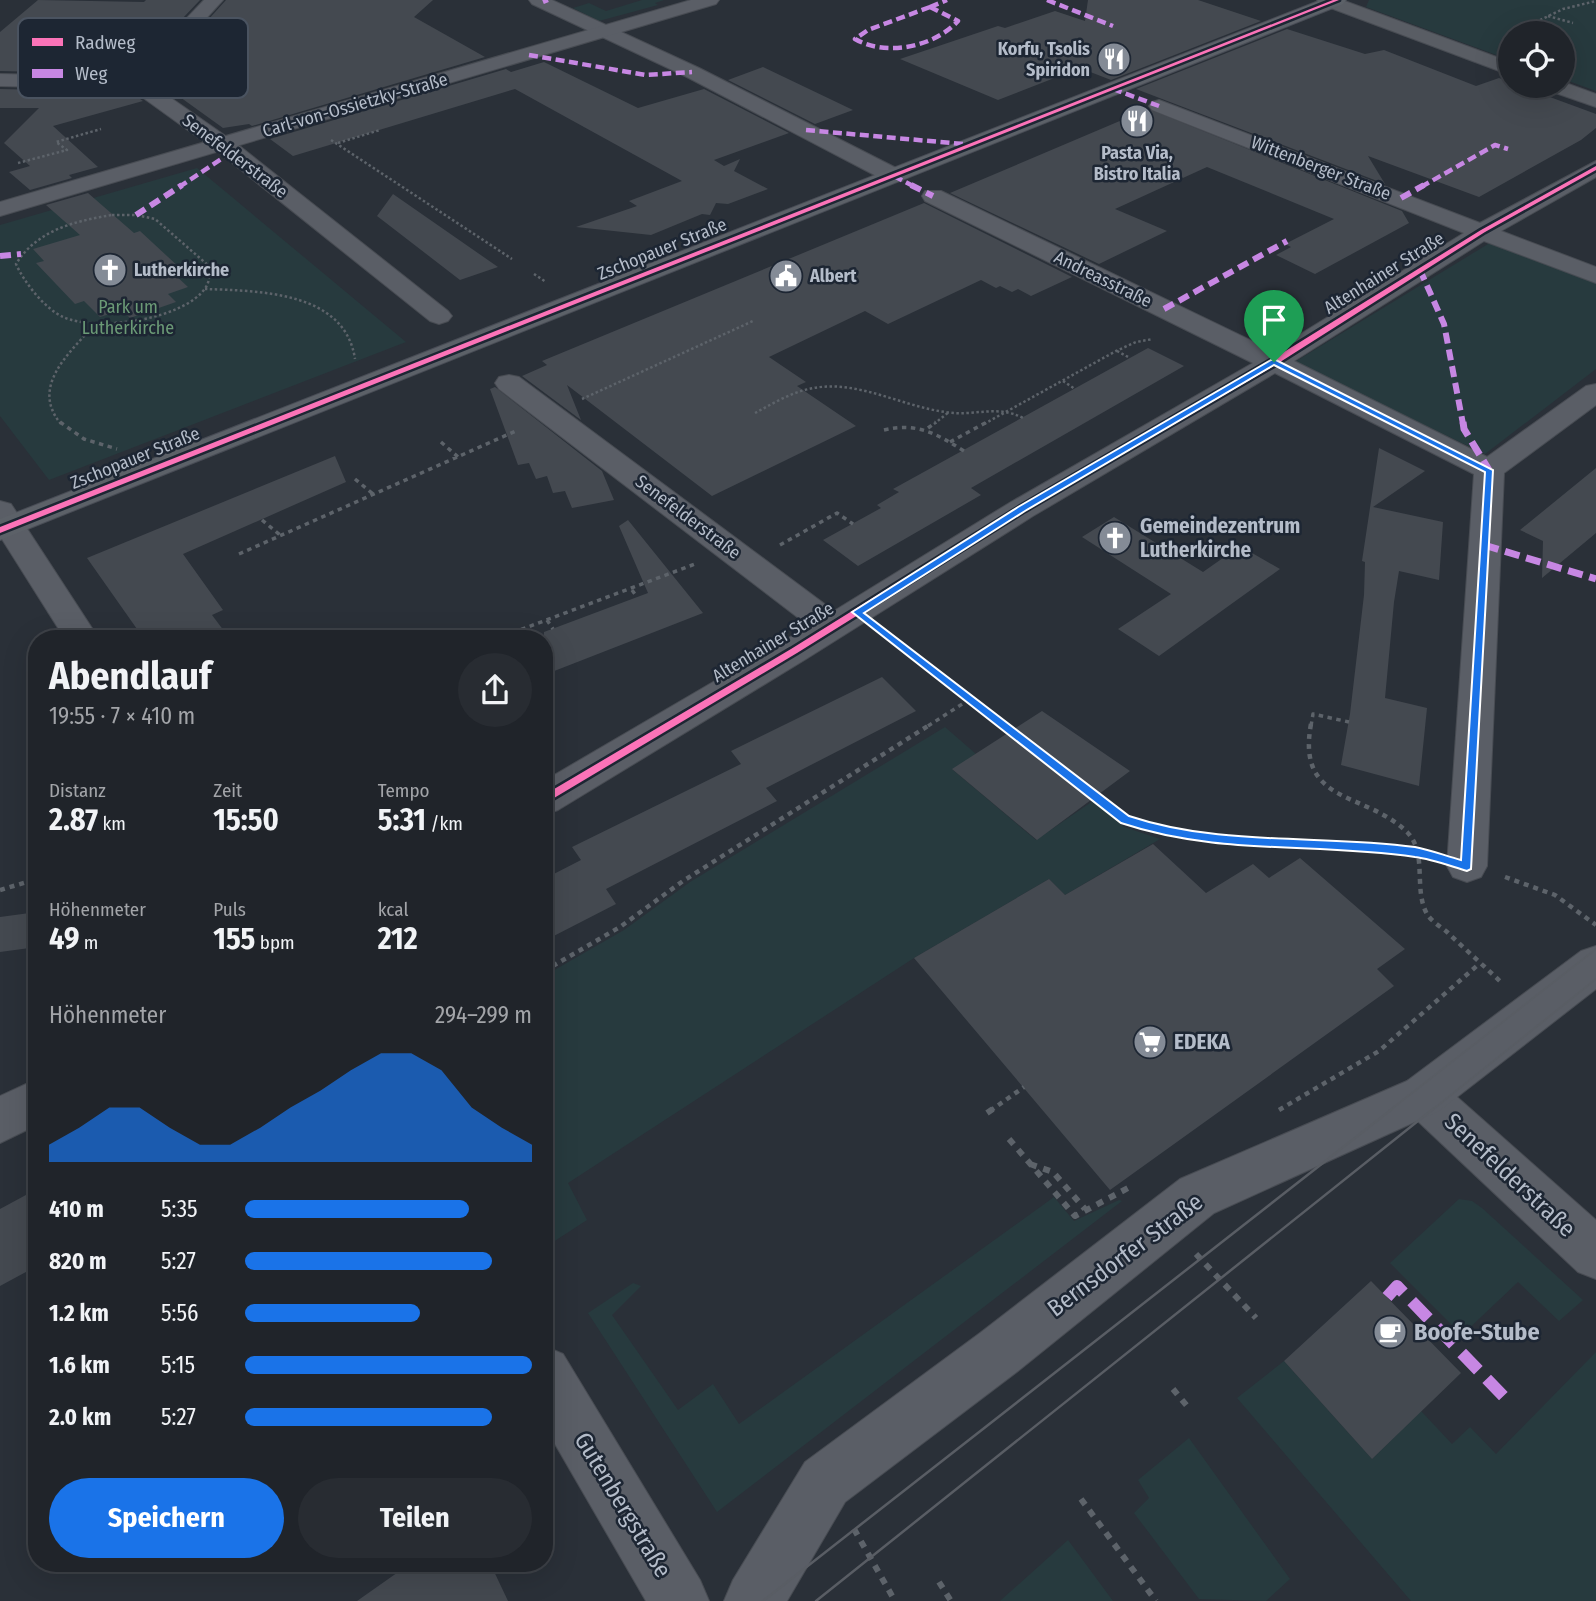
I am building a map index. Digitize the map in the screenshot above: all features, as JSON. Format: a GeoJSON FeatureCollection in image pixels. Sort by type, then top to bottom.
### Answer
{"type":"FeatureCollection","features":[{"type":"Feature","properties":{"kind":"main road"},"geometry":{"type":"LineString","coordinates":[[1332,1],[1498,64]]}},
{"type":"Feature","properties":{"kind":"main road","name":"Zschopauer Straße"},"geometry":{"type":"LineString","coordinates":[[3,523],[169,463],[1332,1]]}},
{"type":"Feature","properties":{"kind":"main road"},"geometry":{"type":"LineString","coordinates":[[1575,93],[1596,101]]}},
{"type":"Feature","properties":{"kind":"street"},"geometry":{"type":"LineString","coordinates":[[197,18],[214,0]]}},
{"type":"Feature","properties":{"kind":"street"},"geometry":{"type":"LineString","coordinates":[[538,0],[692,72],[894,176]]}},
{"type":"Feature","properties":{"kind":"street","name":"Carl-von-Ossietzky-Straße"},"geometry":{"type":"LineString","coordinates":[[0,209],[710,0]]}},
{"type":"Feature","properties":{"kind":"street"},"geometry":{"type":"LineString","coordinates":[[0,80],[18,80]]}},
{"type":"Feature","properties":{"kind":"street","name":"Senefelderstraße"},"geometry":{"type":"LineString","coordinates":[[157,98],[222,144],[439,316]]}},
{"type":"Feature","properties":{"kind":"street","name":"Wittenberger Straße"},"geometry":{"type":"LineString","coordinates":[[1159,106],[1596,276]]}},
{"type":"Feature","properties":{"kind":"street","name":"Altenhainer Straße"},"geometry":{"type":"LineString","coordinates":[[553,795],[845,620],[1022,509],[1274,362],[1483,231],[1596,168]]}},
{"type":"Feature","properties":{"kind":"street","name":"Andreasstraße"},"geometry":{"type":"LineString","coordinates":[[933,196],[1489,470]]}},
{"type":"Feature","properties":{"kind":"street","name":"Senefelderstraße"},"geometry":{"type":"LineString","coordinates":[[509,383],[740,556],[845,620]]}},
{"type":"Feature","properties":{"kind":"street"},"geometry":{"type":"LineString","coordinates":[[1467,866],[1489,470],[1596,392]]}},
{"type":"Feature","properties":{"kind":"street"},"geometry":{"type":"LineString","coordinates":[[3,523],[76,630]]}},
{"type":"Feature","properties":{"kind":"street","name":"Bernsdorfer Straße"},"geometry":{"type":"LineString","coordinates":[[754,1601],[825,1482],[999,1352],[1197,1196],[1423,1096],[1596,964]]}},
{"type":"Feature","properties":{"kind":"street","name":"Senefelderstraße"},"geometry":{"type":"LineString","coordinates":[[1423,1096],[1596,1254]]}},
{"type":"Feature","properties":{"kind":"street"},"geometry":{"type":"LineString","coordinates":[[0,1121],[28,1105]]}},
{"type":"Feature","properties":{"kind":"street","name":"Gutenbergstraße"},"geometry":{"type":"LineString","coordinates":[[553,1388],[679,1601]]}},
{"type":"Feature","properties":{"kind":"path"},"geometry":{"type":"LineString","coordinates":[[1537,21],[1580,4],[1596,1]]}},
{"type":"Feature","properties":{"kind":"path"},"geometry":{"type":"LineString","coordinates":[[1547,16],[1566,21]]}},
{"type":"Feature","properties":{"kind":"path"},"geometry":{"type":"LineString","coordinates":[[18,163],[67,150],[56,142],[101,129]]}},
{"type":"Feature","properties":{"kind":"path"},"geometry":{"type":"LineString","coordinates":[[337,143],[380,130]]}},
{"type":"Feature","properties":{"kind":"path"},"geometry":{"type":"LineString","coordinates":[[332,140],[512,259]]}},
{"type":"Feature","properties":{"kind":"path"},"geometry":{"type":"LineString","coordinates":[[124,215],[146,217],[155,219],[209,266],[205,289],[184,304],[146,318],[95,324],[73,320],[52,311],[19,273],[16,264],[20,254],[29,246],[54,231],[91,219],[124,215]]}},
{"type":"Feature","properties":{"kind":"path"},"geometry":{"type":"LineString","coordinates":[[205,289],[284,295],[330,315],[349,336],[362,386]]}},
{"type":"Feature","properties":{"kind":"path"},"geometry":{"type":"LineString","coordinates":[[239,554],[552,415],[645,368],[753,321]]}},
{"type":"Feature","properties":{"kind":"path"},"geometry":{"type":"LineString","coordinates":[[95,324],[56,370],[50,390],[54,416],[72,434],[89,442],[169,463]]}},
{"type":"Feature","properties":{"kind":"path"},"geometry":{"type":"LineString","coordinates":[[950,442],[1116,351],[1136,342],[1184,335],[1200,326]]}},
{"type":"Feature","properties":{"kind":"path"},"geometry":{"type":"LineString","coordinates":[[1116,351],[1130,358]]}},
{"type":"Feature","properties":{"kind":"path"},"geometry":{"type":"LineString","coordinates":[[1062,381],[1075,389]]}},
{"type":"Feature","properties":{"kind":"path"},"geometry":{"type":"LineString","coordinates":[[755,413],[808,389],[820,387],[847,389],[963,414],[998,408],[1009,409],[1023,418]]}},
{"type":"Feature","properties":{"kind":"path"},"geometry":{"type":"LineString","coordinates":[[928,428],[949,412]]}},
{"type":"Feature","properties":{"kind":"path"},"geometry":{"type":"LineString","coordinates":[[884,430],[911,425],[928,428],[964,451]]}},
{"type":"Feature","properties":{"kind":"path"},"geometry":{"type":"LineString","coordinates":[[441,442],[458,457]]}},
{"type":"Feature","properties":{"kind":"path"},"geometry":{"type":"LineString","coordinates":[[355,479],[373,494]]}},
{"type":"Feature","properties":{"kind":"path"},"geometry":{"type":"LineString","coordinates":[[520,630],[632,590],[740,556],[837,513],[853,523]]}},
{"type":"Feature","properties":{"kind":"path"},"geometry":{"type":"LineString","coordinates":[[262,520],[280,536]]}},
{"type":"Feature","properties":{"kind":"path"},"geometry":{"type":"LineString","coordinates":[[632,590],[637,597]]}},
{"type":"Feature","properties":{"kind":"path"},"geometry":{"type":"LineString","coordinates":[[547,620],[553,629]]}},
{"type":"Feature","properties":{"kind":"path"},"geometry":{"type":"LineString","coordinates":[[845,620],[970,699],[1116,813],[1136,823],[1159,831],[1230,842],[1418,852],[1555,895],[1596,925]]}},
{"type":"Feature","properties":{"kind":"path"},"geometry":{"type":"LineString","coordinates":[[553,966],[620,927],[683,881],[970,699]]}},
{"type":"Feature","properties":{"kind":"path"},"geometry":{"type":"LineString","coordinates":[[1349,722],[1312,714],[1307,746],[1310,764],[1328,788],[1387,818],[1408,833],[1418,852],[1419,878],[1427,914],[1479,964],[1536,1009]]}},
{"type":"Feature","properties":{"kind":"path"},"geometry":{"type":"LineString","coordinates":[[0,890],[28,882]]}},
{"type":"Feature","properties":{"kind":"path"},"geometry":{"type":"LineString","coordinates":[[987,1113],[1024,1087]]}},
{"type":"Feature","properties":{"kind":"path"},"geometry":{"type":"LineString","coordinates":[[1009,1139],[1075,1216],[1132,1186],[1256,1318]]}},
{"type":"Feature","properties":{"kind":"path"},"geometry":{"type":"LineString","coordinates":[[1030,1164],[1052,1172],[1085,1209]]}},
{"type":"Feature","properties":{"kind":"path"},"geometry":{"type":"LineString","coordinates":[[1173,1389],[1187,1406]]}},
{"type":"Feature","properties":{"kind":"path"},"geometry":{"type":"LineString","coordinates":[[825,1482],[895,1601]]}},
{"type":"Feature","properties":{"kind":"path"},"geometry":{"type":"LineString","coordinates":[[1081,1499],[1156,1601]]}},
{"type":"Feature","properties":{"kind":"path"},"geometry":{"type":"LineString","coordinates":[[939,1582],[951,1601]]}},
{"type":"Feature","properties":{"kind":"green space"},"geometry":{"type":"Polygon","coordinates":[[[642,0],[664,0],[655,3],[658,5],[599,21],[573,8],[589,3],[606,11],[642,0]]]}},
{"type":"Feature","properties":{"kind":"green space"},"geometry":{"type":"Polygon","coordinates":[[[1369,0],[1596,0],[1596,91],[1575,83],[1575,21],[1498,21],[1498,56],[1366,7],[1369,0]]]}},
{"type":"Feature","properties":{"kind":"green space","name":"Park um Lutherkirche"},"geometry":{"type":"Polygon","coordinates":[[[197,168],[406,342],[49,480],[0,416],[0,225],[197,168]]]}},
{"type":"Feature","properties":{"kind":"green space"},"geometry":{"type":"Polygon","coordinates":[[[1493,241],[1596,281],[1596,369],[1485,454],[1293,363],[1493,241]]]}},
{"type":"Feature","properties":{"kind":"green space"},"geometry":{"type":"Polygon","coordinates":[[[945,727],[976,754],[953,770],[1036,840],[1093,801],[1124,827],[1160,839],[1065,895],[1049,879],[914,958],[568,1183],[587,1220],[553,1242],[553,971],[624,930],[690,882],[945,727]]]}},
{"type":"Feature","properties":{"kind":"green space"},"geometry":{"type":"Polygon","coordinates":[[[1054,1197],[1074,1221],[1122,1201],[717,1512],[588,1313],[633,1283],[641,1286],[612,1315],[678,1410],[713,1384],[739,1424],[1054,1197]]]}},
{"type":"Feature","properties":{"kind":"green space"},"geometry":{"type":"Polygon","coordinates":[[[1459,1199],[1472,1201],[1482,1208],[1583,1300],[1559,1321],[1518,1282],[1462,1335],[1390,1263],[1459,1199]]]}},
{"type":"Feature","properties":{"kind":"green space"},"geometry":{"type":"Polygon","coordinates":[[[1596,1352],[1596,1601],[1411,1601],[1237,1398],[1284,1361],[1372,1459],[1421,1411],[1452,1444],[1470,1427],[1496,1454],[1596,1352]]]}},
{"type":"Feature","properties":{"kind":"green space"},"geometry":{"type":"Polygon","coordinates":[[[1189,1438],[1290,1579],[1266,1601],[1199,1599],[1134,1513],[1149,1498],[1138,1480],[1189,1438]]]}},
{"type":"Feature","properties":{"kind":"green space"},"geometry":{"type":"Polygon","coordinates":[[[1068,1540],[1113,1601],[1000,1601],[1068,1540]]]}},
{"type":"Feature","properties":{"kind":"building"},"geometry":{"type":"Polygon","coordinates":[[[38,0],[200,0],[183,18],[18,18],[18,71],[0,71],[0,32],[38,0]]]}},
{"type":"Feature","properties":{"kind":"building"},"geometry":{"type":"Polygon","coordinates":[[[226,0],[433,0],[414,17],[485,57],[252,126],[249,124],[223,128],[181,98],[248,98],[248,18],[210,18],[226,0]]]}},
{"type":"Feature","properties":{"kind":"building"},"geometry":{"type":"Polygon","coordinates":[[[1088,0],[1198,0],[1261,21],[1111,80],[1080,68],[998,100],[900,59],[998,26],[1005,28],[1055,11],[1085,21],[1088,0]]]}},
{"type":"Feature","properties":{"kind":"building"},"geometry":{"type":"Polygon","coordinates":[[[1287,29],[1365,54],[1384,50],[1476,86],[1498,78],[1498,98],[1553,98],[1596,114],[1596,128],[1581,140],[1479,197],[1368,156],[1385,184],[1136,89],[1287,29]]]}},
{"type":"Feature","properties":{"kind":"building"},"geometry":{"type":"Polygon","coordinates":[[[544,62],[638,108],[704,89],[789,133],[714,160],[724,166],[740,159],[734,171],[768,189],[728,204],[716,203],[710,215],[702,214],[651,235],[576,227],[637,206],[629,201],[682,181],[515,89],[293,156],[270,139],[506,69],[511,72],[544,62]]]}},
{"type":"Feature","properties":{"kind":"building"},"geometry":{"type":"Polygon","coordinates":[[[763,67],[853,110],[815,124],[728,80],[763,67]]]}},
{"type":"Feature","properties":{"kind":"building"},"geometry":{"type":"Polygon","coordinates":[[[0,89],[18,89],[18,98],[139,98],[143,101],[53,126],[98,167],[30,190],[9,172],[30,166],[4,143],[39,108],[0,108],[0,89]]]}},
{"type":"Feature","properties":{"kind":"building"},"geometry":{"type":"Polygon","coordinates":[[[1148,109],[1402,211],[1409,223],[1315,274],[1276,255],[1291,247],[1285,244],[1334,219],[1207,167],[1115,209],[1167,231],[1099,264],[950,193],[1148,109]]]}},
{"type":"Feature","properties":{"kind":"building","name":"Lutherkirche"},"geometry":{"type":"Polygon","coordinates":[[[88,193],[134,233],[140,231],[181,269],[172,272],[188,287],[168,294],[176,302],[130,318],[122,310],[100,317],[84,301],[75,304],[36,263],[44,261],[33,249],[80,235],[46,205],[88,193]]]}},
{"type":"Feature","properties":{"kind":"building"},"geometry":{"type":"Polygon","coordinates":[[[393,194],[498,267],[460,280],[377,216],[393,194]]]}},
{"type":"Feature","properties":{"kind":"building"},"geometry":{"type":"Polygon","coordinates":[[[924,203],[1072,277],[1031,296],[1018,289],[1012,292],[1000,286],[996,288],[981,280],[888,324],[865,311],[769,357],[806,382],[797,386],[856,426],[712,496],[567,385],[581,420],[522,376],[547,365],[542,361],[924,203]]]}},
{"type":"Feature","properties":{"kind":"building"},"geometry":{"type":"Polygon","coordinates":[[[1148,348],[1184,366],[971,488],[981,495],[858,566],[823,540],[881,508],[877,505],[899,492],[893,489],[1148,348]]]}},
{"type":"Feature","properties":{"kind":"building"},"geometry":{"type":"Polygon","coordinates":[[[495,387],[602,471],[614,500],[572,508],[565,491],[553,493],[547,476],[536,479],[529,463],[518,465],[490,389],[495,387]]]}},
{"type":"Feature","properties":{"kind":"building"},"geometry":{"type":"Polygon","coordinates":[[[1379,448],[1425,471],[1373,507],[1443,522],[1439,580],[1399,571],[1385,698],[1427,708],[1419,786],[1341,765],[1364,595],[1365,562],[1362,561],[1379,448]]]}},
{"type":"Feature","properties":{"kind":"building"},"geometry":{"type":"Polygon","coordinates":[[[335,456],[346,482],[183,554],[223,610],[212,615],[223,630],[138,630],[87,558],[335,456]]]}},
{"type":"Feature","properties":{"kind":"building"},"geometry":{"type":"Polygon","coordinates":[[[1596,468],[1596,533],[1542,578],[1543,541],[1520,530],[1596,468]]]}},
{"type":"Feature","properties":{"kind":"building"},"geometry":{"type":"Polygon","coordinates":[[[1114,517],[1203,572],[1240,546],[1280,569],[1159,656],[1118,629],[1171,594],[1082,537],[1114,517]]]}},
{"type":"Feature","properties":{"kind":"building"},"geometry":{"type":"Polygon","coordinates":[[[628,520],[703,613],[553,671],[553,630],[549,630],[648,593],[619,526],[628,520]]]}},
{"type":"Feature","properties":{"kind":"building"},"geometry":{"type":"Polygon","coordinates":[[[882,677],[916,711],[766,788],[777,801],[606,889],[616,904],[553,936],[553,874],[581,860],[572,847],[741,764],[731,751],[882,677]]]}},
{"type":"Feature","properties":{"kind":"building"},"geometry":{"type":"Polygon","coordinates":[[[1042,711],[1130,771],[1037,840],[952,769],[1042,711]]]}},
{"type":"Feature","properties":{"kind":"building","name":"EDEKA"},"geometry":{"type":"Polygon","coordinates":[[[1153,844],[1206,893],[1253,864],[1269,878],[1300,858],[1405,949],[1377,969],[1394,986],[1110,1190],[914,958],[1049,879],[1065,895],[1153,844]]]}},
{"type":"Feature","properties":{"kind":"building"},"geometry":{"type":"Polygon","coordinates":[[[28,913],[28,948],[0,952],[0,917],[28,913]]]}},
{"type":"Feature","properties":{"kind":"building"},"geometry":{"type":"Polygon","coordinates":[[[28,1194],[28,1271],[0,1286],[0,1209],[28,1194]]]}},
{"type":"Feature","properties":{"kind":"building"},"geometry":{"type":"Polygon","coordinates":[[[1371,1281],[1461,1373],[1372,1459],[1284,1361],[1371,1281]]]}},
{"type":"Feature","properties":{"kind":"building"},"geometry":{"type":"Polygon","coordinates":[[[398,1572],[494,1572],[508,1601],[357,1601],[398,1572]]]}},
{"type":"Feature","properties":{"kind":"tram line"},"geometry":{"type":"LineString","coordinates":[[1389,1111],[1596,949]]}},
{"type":"Feature","properties":{"kind":"tram line"},"geometry":{"type":"LineString","coordinates":[[1431,1111],[1596,979]]}},
{"type":"Feature","properties":{"kind":"tram line"},"geometry":{"type":"LineString","coordinates":[[763,1601],[1392,1109]]}},
{"type":"Feature","properties":{"kind":"tram line"},"geometry":{"type":"LineString","coordinates":[[816,1601],[1433,1109]]}},
{"type":"Feature","properties":{"kind":"marked path"},"geometry":{"type":"LineString","coordinates":[[543,2],[548,0]]}},
{"type":"Feature","properties":{"kind":"marked path"},"geometry":{"type":"LineString","coordinates":[[929,6],[958,21],[939,37],[909,46],[878,48],[855,39],[868,30],[890,23],[914,13],[927,8],[934,5],[940,3],[947,0]]}},
{"type":"Feature","properties":{"kind":"marked path"},"geometry":{"type":"LineString","coordinates":[[1047,0],[1113,26]]}},
{"type":"Feature","properties":{"kind":"marked path"},"geometry":{"type":"LineString","coordinates":[[529,55],[646,75],[692,72]]}},
{"type":"Feature","properties":{"kind":"marked path"},"geometry":{"type":"LineString","coordinates":[[1113,89],[1159,106]]}},
{"type":"Feature","properties":{"kind":"marked path"},"geometry":{"type":"LineString","coordinates":[[806,130],[963,144]]}},
{"type":"Feature","properties":{"kind":"marked path"},"geometry":{"type":"LineString","coordinates":[[1401,198],[1495,145],[1508,149]]}},
{"type":"Feature","properties":{"kind":"marked path"},"geometry":{"type":"LineString","coordinates":[[136,215],[232,152]]}},
{"type":"Feature","properties":{"kind":"marked path"},"geometry":{"type":"LineString","coordinates":[[894,176],[933,196]]}},
{"type":"Feature","properties":{"kind":"marked path"},"geometry":{"type":"LineString","coordinates":[[1164,309],[1287,241]]}},
{"type":"Feature","properties":{"kind":"marked path"},"geometry":{"type":"LineString","coordinates":[[0,256],[21,254]]}},
{"type":"Feature","properties":{"kind":"marked path"},"geometry":{"type":"LineString","coordinates":[[1420,270],[1444,324],[1464,429],[1489,470]]}},
{"type":"Feature","properties":{"kind":"marked path"},"geometry":{"type":"LineString","coordinates":[[1484,545],[1596,579]]}},
{"type":"Feature","properties":{"kind":"marked path"},"geometry":{"type":"LineString","coordinates":[[1387,1297],[1397,1286],[1508,1401]]}},
{"type":"Feature","properties":{"kind":"cycle path"},"geometry":{"type":"LineString","coordinates":[[0,530],[1337,0]]}},
{"type":"Feature","properties":{"kind":"cycle path"},"geometry":{"type":"LineString","coordinates":[[553,795],[794,651],[1022,509],[1274,362],[1483,231],[1596,168]]}},
{"type":"Feature","properties":{"kind":"place","name":"Korfu, Tsolis Spiridon"},"geometry":{"type":"Point","coordinates":[1114,59]}},
{"type":"Feature","properties":{"kind":"place","name":"Pasta Via, Bistro Italia"},"geometry":{"type":"Point","coordinates":[1137,121]}},
{"type":"Feature","properties":{"kind":"place","name":"Lutherkirche"},"geometry":{"type":"Point","coordinates":[110,270]}},
{"type":"Feature","properties":{"kind":"place","name":"Albert"},"geometry":{"type":"Point","coordinates":[786,276]}},
{"type":"Feature","properties":{"kind":"place","name":"Gemeindezentrum Lutherkirche"},"geometry":{"type":"Point","coordinates":[1115,538]}},
{"type":"Feature","properties":{"kind":"place","name":"EDEKA"},"geometry":{"type":"Point","coordinates":[1150,1042]}},
{"type":"Feature","properties":{"kind":"place","name":"Boofe-Stube"},"geometry":{"type":"Point","coordinates":[1390,1332]}},
{"type":"Feature","properties":{"kind":"route"},"geometry":{"type":"LineString","coordinates":[[1274,362],[1489,470],[1467,866],[1418,852],[1230,842],[1159,831],[1125,820],[857,612],[1022,509],[1274,362]]}}]}
